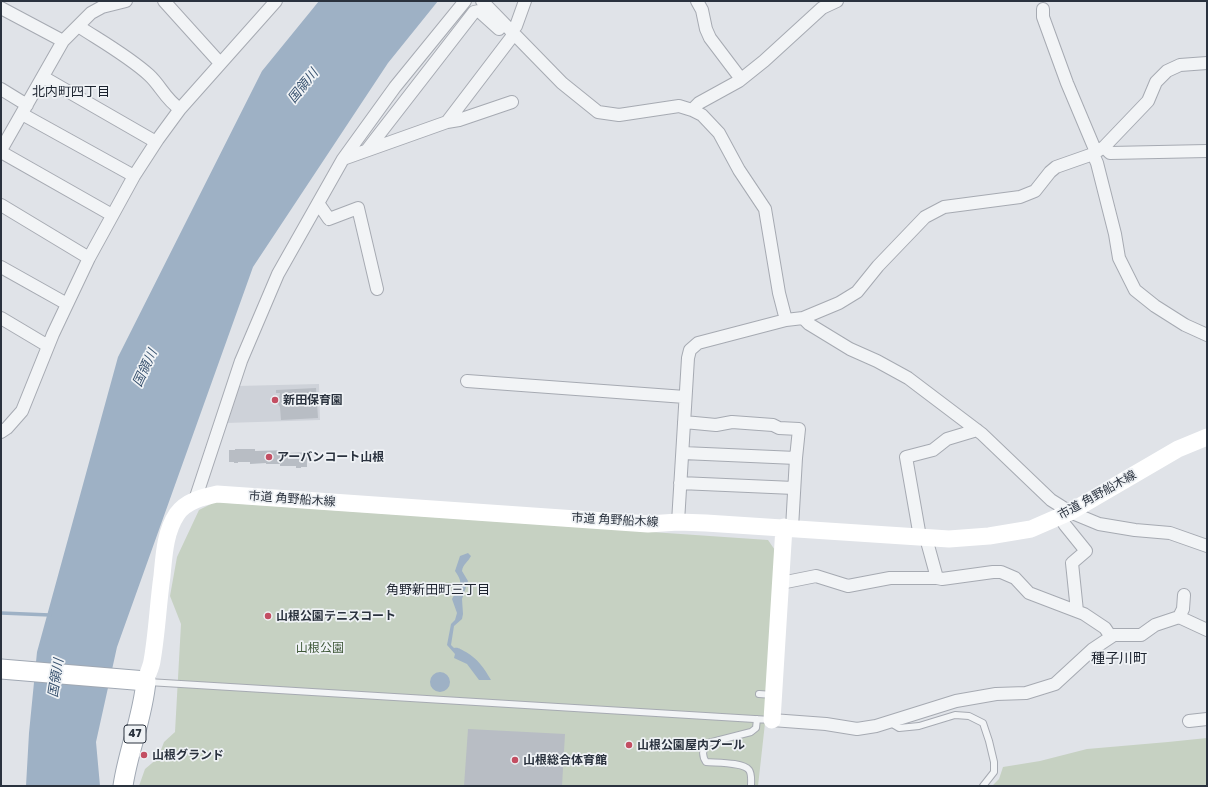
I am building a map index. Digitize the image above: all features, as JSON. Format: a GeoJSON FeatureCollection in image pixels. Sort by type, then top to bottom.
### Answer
{"type":"FeatureCollection","features":[{"type":"Feature","properties":{"kind":"main road"},"geometry":{"type":"LineString","coordinates":[[1,668],[146,682]]}},
{"type":"Feature","properties":{"kind":"main road","name":"47"},"geometry":{"type":"LineString","coordinates":[[123,786],[125,771],[146,682]]}},
{"type":"Feature","properties":{"kind":"street"},"geometry":{"type":"LineString","coordinates":[[112,215],[1,151],[63,41],[91,13],[102,7],[126,1]]}},
{"type":"Feature","properties":{"kind":"street"},"geometry":{"type":"LineString","coordinates":[[164,1],[220,63]]}},
{"type":"Feature","properties":{"kind":"street"},"geometry":{"type":"LineString","coordinates":[[1,432],[7,428],[22,411],[48,346],[67,304],[89,258],[134,176],[180,109],[276,1]]}},
{"type":"Feature","properties":{"kind":"street"},"geometry":{"type":"LineString","coordinates":[[195,500],[241,361],[278,274],[343,158],[395,87],[465,1]]}},
{"type":"Feature","properties":{"kind":"street"},"geometry":{"type":"LineString","coordinates":[[482,1],[512,35],[562,83],[598,112],[619,115],[679,106],[702,115],[719,133],[739,170],[765,209],[779,293],[786,320]]}},
{"type":"Feature","properties":{"kind":"street"},"geometry":{"type":"LineString","coordinates":[[447,122],[512,35],[525,1]]}},
{"type":"Feature","properties":{"kind":"street"},"geometry":{"type":"LineString","coordinates":[[697,1],[702,10],[706,30],[710,38],[741,79]]}},
{"type":"Feature","properties":{"kind":"street"},"geometry":{"type":"LineString","coordinates":[[692,110],[699,103],[741,79],[764,61],[820,4],[837,1]]}},
{"type":"Feature","properties":{"kind":"street"},"geometry":{"type":"LineString","coordinates":[[1,8],[63,41]]}},
{"type":"Feature","properties":{"kind":"street"},"geometry":{"type":"LineString","coordinates":[[1043,9],[1043,17],[1064,76],[1098,151],[1097,163],[1115,234],[1118,258],[1135,290],[1155,306],[1185,325],[1207,335]]}},
{"type":"Feature","properties":{"kind":"street"},"geometry":{"type":"LineString","coordinates":[[367,150],[474,12],[479,11],[512,35]]}},
{"type":"Feature","properties":{"kind":"street"},"geometry":{"type":"LineString","coordinates":[[78,26],[137,65],[150,77],[170,102],[180,109]]}},
{"type":"Feature","properties":{"kind":"street"},"geometry":{"type":"LineString","coordinates":[[678,522],[688,358],[690,350],[698,343],[786,320],[803,318],[839,303],[857,292],[878,266],[925,217],[944,207],[1020,197],[1035,191],[1050,172],[1056,167],[1098,151],[1148,101],[1156,82],[1166,71],[1180,65],[1207,63]]}},
{"type":"Feature","properties":{"kind":"street"},"geometry":{"type":"LineString","coordinates":[[42,77],[156,142]]}},
{"type":"Feature","properties":{"kind":"street"},"geometry":{"type":"LineString","coordinates":[[1,89],[24,110],[134,176]]}},
{"type":"Feature","properties":{"kind":"street"},"geometry":{"type":"LineString","coordinates":[[343,158],[447,122],[459,120],[512,102]]}},
{"type":"Feature","properties":{"kind":"street"},"geometry":{"type":"LineString","coordinates":[[1098,151],[1110,153],[1207,151]]}},
{"type":"Feature","properties":{"kind":"street"},"geometry":{"type":"LineString","coordinates":[[318,203],[329,219],[358,208],[377,289]]}},
{"type":"Feature","properties":{"kind":"street"},"geometry":{"type":"LineString","coordinates":[[1,205],[89,258]]}},
{"type":"Feature","properties":{"kind":"street"},"geometry":{"type":"LineString","coordinates":[[1,267],[67,304]]}},
{"type":"Feature","properties":{"kind":"street"},"geometry":{"type":"LineString","coordinates":[[1,318],[48,346]]}},
{"type":"Feature","properties":{"kind":"street"},"geometry":{"type":"LineString","coordinates":[[803,318],[809,324],[850,349],[877,360],[908,378],[977,430],[1009,459],[1065,515],[1099,524],[1135,530],[1170,533],[1207,546]]}},
{"type":"Feature","properties":{"kind":"street"},"geometry":{"type":"LineString","coordinates":[[467,381],[685,397]]}},
{"type":"Feature","properties":{"kind":"street"},"geometry":{"type":"LineString","coordinates":[[684,422],[716,425],[732,422],[773,425],[779,428],[799,429],[794,488],[766,694],[765,719],[826,724],[857,729],[876,726],[956,702],[996,694],[1026,693],[1055,684],[1093,649],[1114,635],[1141,635],[1155,625],[1179,617],[1207,630]]}},
{"type":"Feature","properties":{"kind":"street"},"geometry":{"type":"LineString","coordinates":[[937,578],[923,538],[906,457],[933,450],[947,439],[977,430]]}},
{"type":"Feature","properties":{"kind":"street","name":"市道 角野船木線"},"geometry":{"type":"LineString","coordinates":[[146,682],[152,662],[164,555],[170,527],[178,513],[195,500],[217,494],[648,524],[678,522],[788,527],[949,539],[989,536],[1031,529],[1065,515],[1178,448],[1207,437]]}},
{"type":"Feature","properties":{"kind":"street"},"geometry":{"type":"LineString","coordinates":[[683,453],[796,458]]}},
{"type":"Feature","properties":{"kind":"street"},"geometry":{"type":"LineString","coordinates":[[680,483],[794,488]]}},
{"type":"Feature","properties":{"kind":"street"},"geometry":{"type":"LineString","coordinates":[[1065,515],[1065,526],[1086,551],[1072,563],[1077,611]]}},
{"type":"Feature","properties":{"kind":"street"},"geometry":{"type":"LineString","coordinates":[[781,583],[816,576],[848,586],[890,578],[942,579],[997,571],[1015,578],[1029,593],[1077,611],[1105,628],[1111,637]]}},
{"type":"Feature","properties":{"kind":"street"},"geometry":{"type":"LineString","coordinates":[[1179,617],[1184,595]]}},
{"type":"Feature","properties":{"kind":"street"},"geometry":{"type":"LineString","coordinates":[[1189,721],[1207,719]]}},
{"type":"Feature","properties":{"kind":"lane"},"geometry":{"type":"LineString","coordinates":[[146,682],[765,719]]}},
{"type":"Feature","properties":{"kind":"lane"},"geometry":{"type":"LineString","coordinates":[[889,722],[899,728],[919,726],[955,715],[969,716],[982,723],[989,740],[994,762],[994,772],[983,786]]}},
{"type":"Feature","properties":{"kind":"lane"},"geometry":{"type":"LineString","coordinates":[[751,786],[751,776],[749,770],[742,765],[706,762],[703,757],[703,750],[708,743],[751,732],[765,719]]}},
{"type":"Feature","properties":{"kind":"shaded area","name":"新田保育園"},"geometry":{"type":"Polygon","coordinates":[[[319,384],[320,420],[226,423],[237,386],[319,384]]]}},
{"type":"Feature","properties":{"kind":"green space","name":"山根公園"},"geometry":{"type":"Polygon","coordinates":[[[215,502],[768,540],[777,553],[765,723],[758,786],[139,786],[145,769],[158,758],[164,742],[175,732],[181,624],[170,596],[177,557],[199,510],[215,502]]]}},
{"type":"Feature","properties":{"kind":"green space"},"geometry":{"type":"Polygon","coordinates":[[[1207,738],[1207,786],[992,786],[999,779],[1003,767],[1040,761],[1087,749],[1207,738]]]}},
{"type":"Feature","properties":{"kind":"water","name":"国領川"},"geometry":{"type":"Polygon","coordinates":[[[319,1],[438,1],[388,63],[253,267],[117,647],[96,742],[100,786],[26,786],[29,733],[37,652],[118,357],[262,71],[319,1]]]}},
{"type":"Feature","properties":{"kind":"water"},"geometry":{"type":"Polygon","coordinates":[[[468,553],[471,556],[463,567],[462,571],[468,581],[462,599],[463,614],[462,619],[454,626],[451,645],[454,648],[466,652],[474,658],[491,680],[479,680],[467,664],[454,658],[455,654],[447,645],[451,624],[455,620],[457,613],[452,599],[459,588],[460,579],[455,571],[460,556],[468,553]]]}},
{"type":"Feature","properties":{"kind":"water"},"geometry":{"type":"Polygon","coordinates":[[[440,672],[447,675],[450,682],[447,689],[440,692],[433,689],[430,682],[433,675],[440,672]]]}},
{"type":"Feature","properties":{"kind":"building"},"geometry":{"type":"Polygon","coordinates":[[[316,388],[318,418],[281,420],[280,407],[278,404],[280,393],[276,393],[276,390],[316,388]]]}},
{"type":"Feature","properties":{"kind":"building","name":"アーバンコート山根"},"geometry":{"type":"Polygon","coordinates":[[[255,449],[255,451],[287,450],[287,453],[310,452],[310,460],[307,460],[307,467],[301,468],[296,468],[296,466],[280,466],[280,464],[229,462],[229,450],[255,449]]]}},
{"type":"Feature","properties":{"kind":"building","name":"山根総合体育館"},"geometry":{"type":"Polygon","coordinates":[[[468,729],[565,734],[562,786],[464,786],[468,729]]]}},
{"type":"Feature","properties":{"kind":"waterway"},"geometry":{"type":"LineString","coordinates":[[1,613],[50,615]]}},
{"type":"Feature","properties":{"kind":"place","name":"新田保育園"},"geometry":{"type":"Point","coordinates":[275,400]}},
{"type":"Feature","properties":{"kind":"place","name":"アーバンコート山根"},"geometry":{"type":"Point","coordinates":[269,457]}},
{"type":"Feature","properties":{"kind":"place","name":"山根公園テニスコート"},"geometry":{"type":"Point","coordinates":[268,616]}},
{"type":"Feature","properties":{"kind":"place","name":"山根公園屋内プール"},"geometry":{"type":"Point","coordinates":[629,745]}},
{"type":"Feature","properties":{"kind":"place","name":"山根グランド"},"geometry":{"type":"Point","coordinates":[144,755]}},
{"type":"Feature","properties":{"kind":"place","name":"山根総合体育館"},"geometry":{"type":"Point","coordinates":[515,760]}},
{"type":"Feature","properties":{"kind":"district","name":"北内町四丁目"},"geometry":{"type":"Point","coordinates":[71,92]}},
{"type":"Feature","properties":{"kind":"district","name":"角野新田町三丁目"},"geometry":{"type":"Point","coordinates":[438,590]}},
{"type":"Feature","properties":{"kind":"district","name":"種子川町"},"geometry":{"type":"Point","coordinates":[1119,659]}}]}
